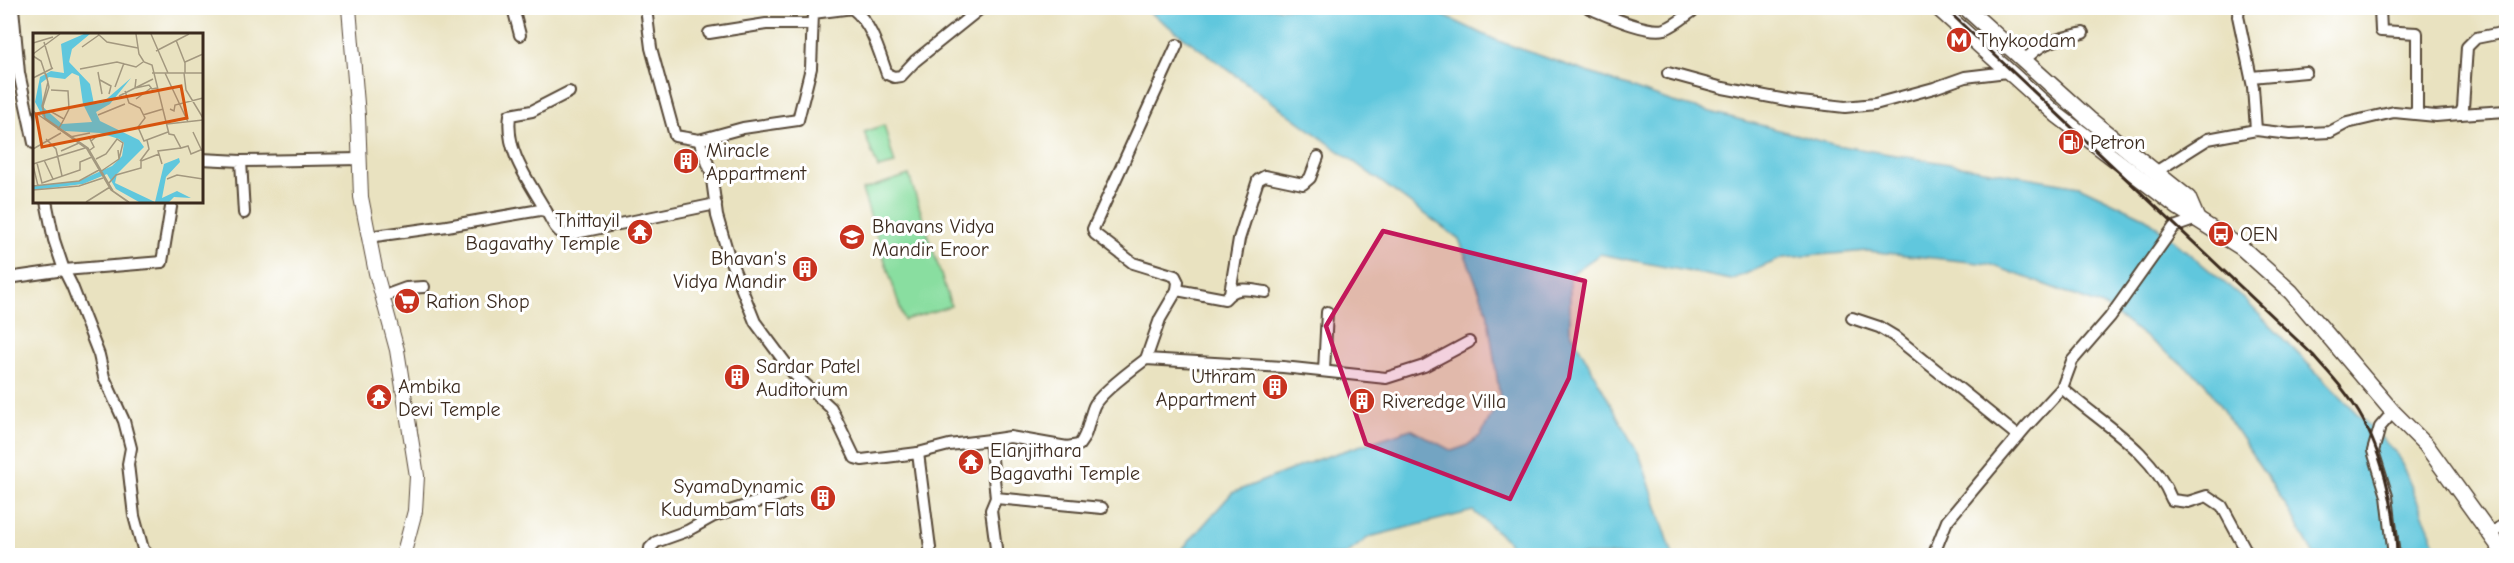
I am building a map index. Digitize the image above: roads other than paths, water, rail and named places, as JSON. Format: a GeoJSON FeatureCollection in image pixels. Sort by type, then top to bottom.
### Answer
{"type":"FeatureCollection","features":[{"type":"Feature","properties":{"kind":"main road"},"geometry":{"type":"LineString","coordinates":[[1938,8],[2057,115],[2179,208],[2242,248],[2291,291],[2393,412],[2426,445],[2506,555]]}},
{"type":"Feature","properties":{"kind":"main road"},"geometry":{"type":"LineString","coordinates":[[1966,8],[2023,62],[2154,173],[2188,198],[2197,219]]}},
{"type":"Feature","properties":{"kind":"street"},"geometry":{"type":"LineString","coordinates":[[13,8],[19,73],[33,132]]}},
{"type":"Feature","properties":{"kind":"street"},"geometry":{"type":"LineString","coordinates":[[350,8],[361,197],[368,237],[397,350],[417,476],[415,512],[403,555]]}},
{"type":"Feature","properties":{"kind":"street"},"geometry":{"type":"LineString","coordinates":[[513,8],[520,35]]}},
{"type":"Feature","properties":{"kind":"street"},"geometry":{"type":"LineString","coordinates":[[646,8],[651,48],[675,136],[699,140],[743,128],[798,120],[811,68],[813,13],[853,8],[863,16],[887,74],[894,77],[901,76],[915,61],[981,8]]}},
{"type":"Feature","properties":{"kind":"street"},"geometry":{"type":"LineString","coordinates":[[1588,8],[1615,19],[1659,29],[1667,28],[1696,8]]}},
{"type":"Feature","properties":{"kind":"street"},"geometry":{"type":"LineString","coordinates":[[2239,8],[2238,16],[2252,77],[2256,130]]}},
{"type":"Feature","properties":{"kind":"street"},"geometry":{"type":"LineString","coordinates":[[2380,8],[2380,31],[2417,33],[2417,114]]}},
{"type":"Feature","properties":{"kind":"street"},"geometry":{"type":"LineString","coordinates":[[709,33],[766,24],[813,24]]}},
{"type":"Feature","properties":{"kind":"street"},"geometry":{"type":"LineString","coordinates":[[2460,114],[2463,108],[2467,47],[2476,38],[2506,32]]}},
{"type":"Feature","properties":{"kind":"street"},"geometry":{"type":"LineString","coordinates":[[2023,62],[2036,47],[2083,33]]}},
{"type":"Feature","properties":{"kind":"street"},"geometry":{"type":"LineString","coordinates":[[699,140],[711,172],[729,257],[755,322],[793,373],[831,408],[855,458],[862,460],[918,453],[948,445],[1010,437],[1067,447],[1079,445],[1088,433],[1095,404],[1117,382],[1146,359],[1160,319],[1177,290],[1178,282],[1175,276],[1133,263],[1095,234],[1093,230],[1177,45]]}},
{"type":"Feature","properties":{"kind":"street"},"geometry":{"type":"LineString","coordinates":[[1668,73],[1735,90],[1792,101],[1845,107],[1875,104],[1965,77],[2007,72]]}},
{"type":"Feature","properties":{"kind":"street"},"geometry":{"type":"LineString","coordinates":[[2252,77],[2306,72]]}},
{"type":"Feature","properties":{"kind":"street"},"geometry":{"type":"LineString","coordinates":[[569,92],[532,111],[510,115],[508,129],[518,163],[560,233],[566,235],[716,204]]}},
{"type":"Feature","properties":{"kind":"street"},"geometry":{"type":"LineString","coordinates":[[2154,173],[2208,139],[2256,130],[2290,134],[2330,132],[2347,123],[2394,112],[2436,116],[2506,111]]}},
{"type":"Feature","properties":{"kind":"street"},"geometry":{"type":"LineString","coordinates":[[1177,290],[1225,299],[1230,292],[1239,239],[1258,180],[1266,176],[1303,184],[1310,178],[1318,157]]}},
{"type":"Feature","properties":{"kind":"street"},"geometry":{"type":"LineString","coordinates":[[202,159],[241,161],[360,159]]}},
{"type":"Feature","properties":{"kind":"street"},"geometry":{"type":"LineString","coordinates":[[241,161],[244,213]]}},
{"type":"Feature","properties":{"kind":"street"},"geometry":{"type":"LineString","coordinates":[[46,202],[54,240],[64,270],[99,356],[104,377],[124,421],[131,448],[128,464],[131,502],[143,549],[149,555]]}},
{"type":"Feature","properties":{"kind":"street"},"geometry":{"type":"LineString","coordinates":[[8,278],[64,270],[162,262],[172,202]]}},
{"type":"Feature","properties":{"kind":"street"},"geometry":{"type":"LineString","coordinates":[[368,237],[540,210],[546,211]]}},
{"type":"Feature","properties":{"kind":"street"},"geometry":{"type":"LineString","coordinates":[[1933,555],[1947,521],[2018,436],[2062,388],[2072,361],[2110,317],[2174,227],[2197,219]]}},
{"type":"Feature","properties":{"kind":"street"},"geometry":{"type":"LineString","coordinates":[[384,296],[406,288],[424,287]]}},
{"type":"Feature","properties":{"kind":"street"},"geometry":{"type":"LineString","coordinates":[[1230,292],[1238,288],[1266,292]]}},
{"type":"Feature","properties":{"kind":"street"},"geometry":{"type":"LineString","coordinates":[[1324,371],[1327,312]]}},
{"type":"Feature","properties":{"kind":"street"},"geometry":{"type":"LineString","coordinates":[[1852,318],[1879,327],[1894,336],[2018,436]]}},
{"type":"Feature","properties":{"kind":"street"},"geometry":{"type":"LineString","coordinates":[[1146,359],[1324,371],[1386,378],[1424,366],[1469,342]]}},
{"type":"Feature","properties":{"kind":"street"},"geometry":{"type":"LineString","coordinates":[[2062,388],[2148,459],[2165,482],[2172,500],[2188,502],[2207,496],[2222,506],[2249,555]]}},
{"type":"Feature","properties":{"kind":"street"},"geometry":{"type":"LineString","coordinates":[[2393,412],[2380,428],[2373,452],[2386,496],[2394,555]]}},
{"type":"Feature","properties":{"kind":"street"},"geometry":{"type":"LineString","coordinates":[[990,441],[996,498],[991,510],[997,555]]}},
{"type":"Feature","properties":{"kind":"street"},"geometry":{"type":"LineString","coordinates":[[918,453],[931,555]]}},
{"type":"Feature","properties":{"kind":"street"},"geometry":{"type":"LineString","coordinates":[[649,555],[650,548],[656,542],[687,531],[714,516],[780,495]]}},
{"type":"Feature","properties":{"kind":"street"},"geometry":{"type":"LineString","coordinates":[[996,498],[1102,508]]}},
{"type":"Feature","properties":{"kind":"street"},"geometry":{"type":"LineString","coordinates":[[2490,533],[2506,524]]}},
{"type":"Feature","properties":{"kind":"water"},"geometry":{"type":"Polygon","coordinates":[[[1144,8],[1427,8],[1498,41],[1673,102],[1836,145],[2079,186],[2146,218],[2243,298],[2398,455],[2440,555],[2314,555],[2285,504],[2203,380],[2105,307],[1989,264],[1868,251],[1783,258],[1731,280],[1600,254],[1570,275],[1570,330],[1641,459],[1673,555],[1512,555],[1509,542],[1473,511],[1369,537],[1345,555],[1177,555],[1232,493],[1316,460],[1411,429],[1452,451],[1466,446],[1481,435],[1500,398],[1487,311],[1459,239],[1144,8]]]}},
{"type":"Feature","properties":{"kind":"railway"},"geometry":{"type":"LineString","coordinates":[[1945,8],[2313,355],[2340,385],[2364,421],[2379,458],[2394,518],[2397,556]]}},
{"type":"Feature","properties":{"kind":"place","name":"Thykoodam"},"geometry":{"type":"Point","coordinates":[1959,40]}},
{"type":"Feature","properties":{"kind":"place","name":"Petron"},"geometry":{"type":"Point","coordinates":[2071,142]}},
{"type":"Feature","properties":{"kind":"place","name":"Miracle Appartment"},"geometry":{"type":"Point","coordinates":[686,161]}},
{"type":"Feature","properties":{"kind":"place","name":"Thittayil Bagavathy Temple"},"geometry":{"type":"Point","coordinates":[640,232]}},
{"type":"Feature","properties":{"kind":"place","name":"OEN"},"geometry":{"type":"Point","coordinates":[2221,234]}},
{"type":"Feature","properties":{"kind":"place","name":"Bhavans Vidya Mandir Eroor"},"geometry":{"type":"Point","coordinates":[852,237]}},
{"type":"Feature","properties":{"kind":"place","name":"Bhavan's Vidya Mandir"},"geometry":{"type":"Point","coordinates":[805,269]}},
{"type":"Feature","properties":{"kind":"place","name":"Ration Shop"},"geometry":{"type":"Point","coordinates":[407,301]}},
{"type":"Feature","properties":{"kind":"place","name":"Sardar Patel Auditorium"},"geometry":{"type":"Point","coordinates":[737,377]}},
{"type":"Feature","properties":{"kind":"place","name":"Uthram Appartment"},"geometry":{"type":"Point","coordinates":[1275,387]}},
{"type":"Feature","properties":{"kind":"place","name":"Ambika Devi Temple"},"geometry":{"type":"Point","coordinates":[379,397]}},
{"type":"Feature","properties":{"kind":"place","name":"Riveredge Villa"},"geometry":{"type":"Point","coordinates":[1362,401]}},
{"type":"Feature","properties":{"kind":"place","name":"Elanjithara Bagavathi Temple"},"geometry":{"type":"Point","coordinates":[971,462]}},
{"type":"Feature","properties":{"kind":"place","name":"SyamaDynamic Kudumbam Flats"},"geometry":{"type":"Point","coordinates":[823,498]}}]}
